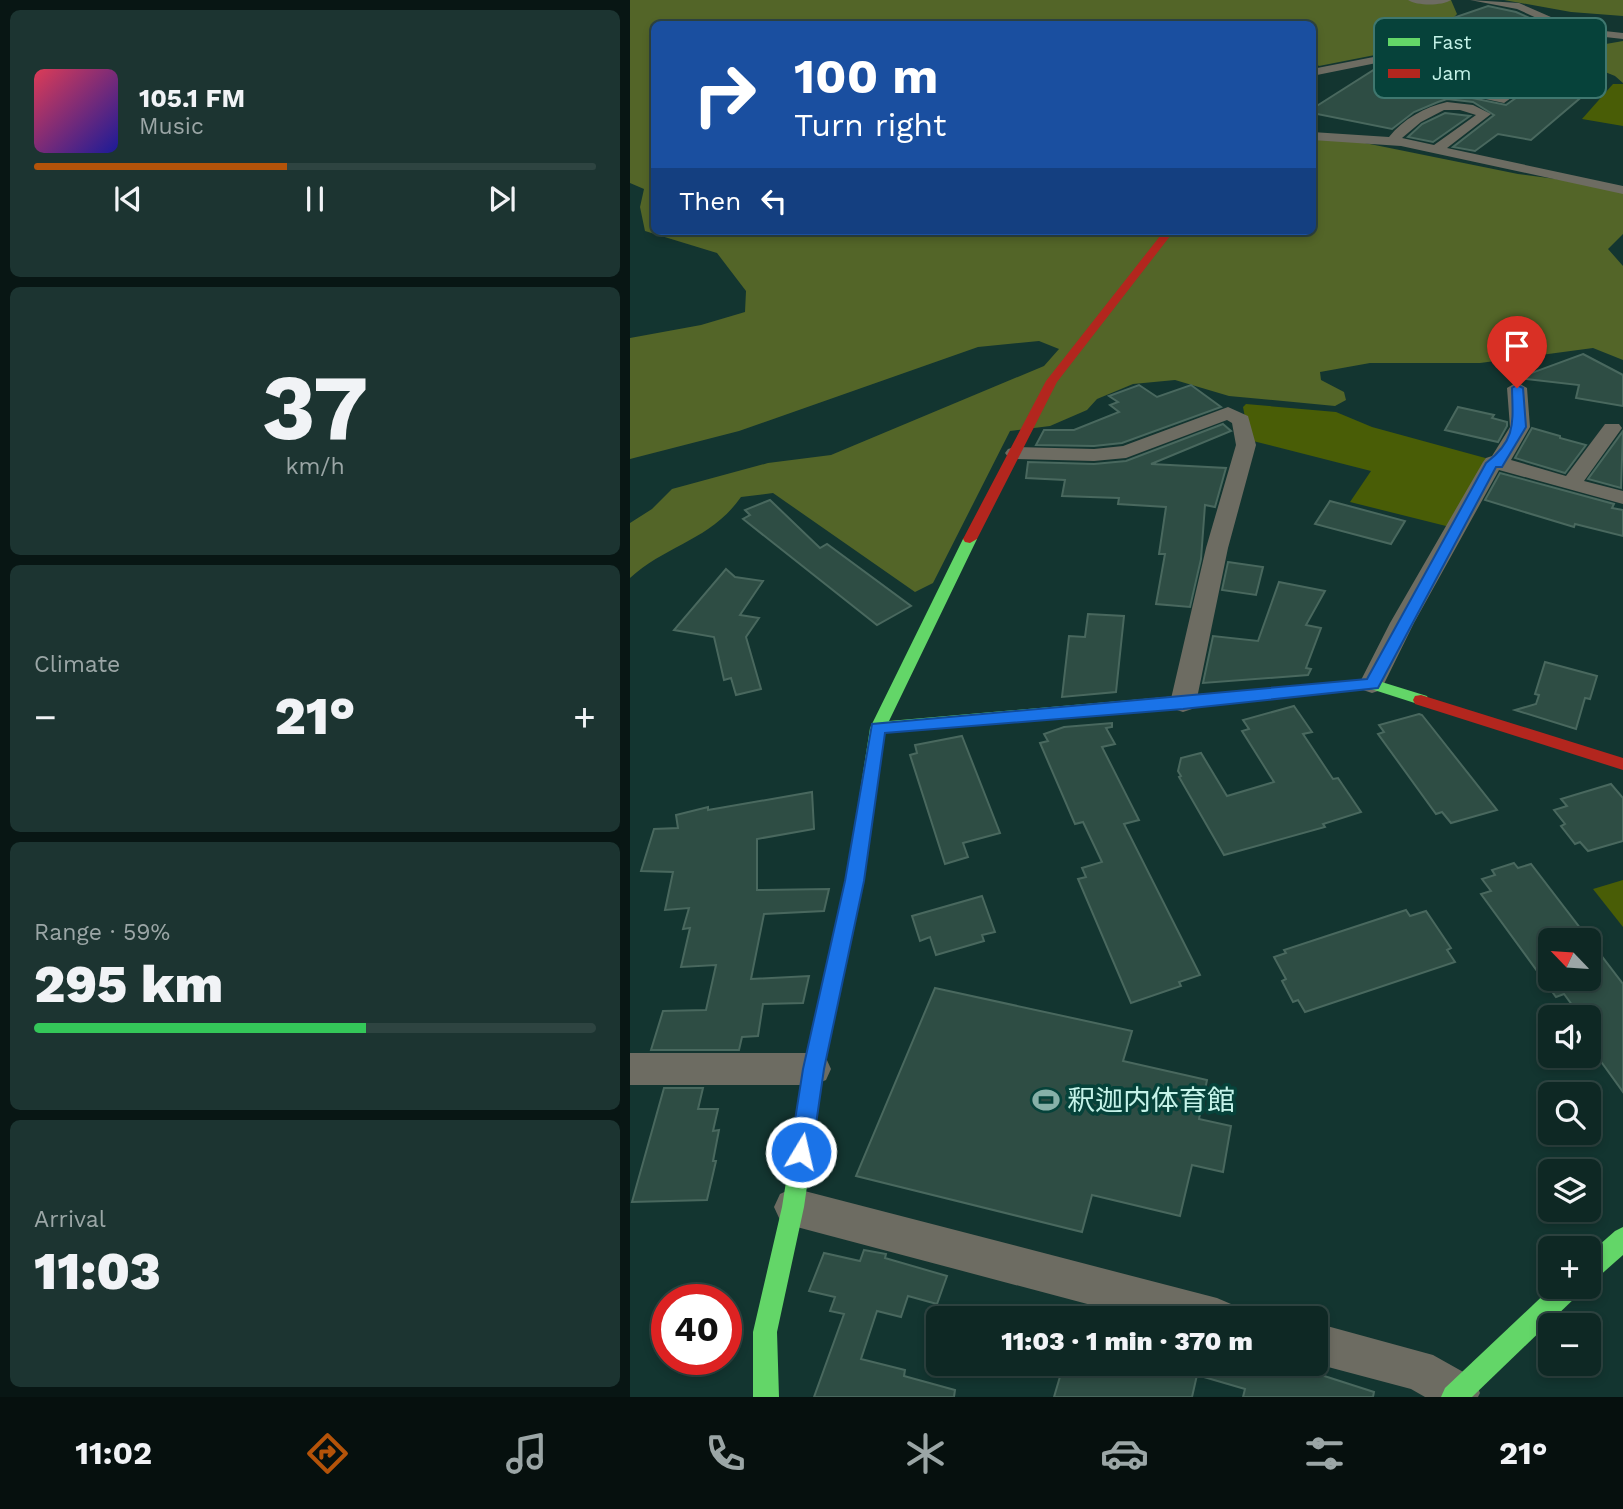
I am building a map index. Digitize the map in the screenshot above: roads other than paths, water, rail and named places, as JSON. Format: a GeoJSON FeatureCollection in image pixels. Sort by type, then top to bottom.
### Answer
{"type":"FeatureCollection","features":[{"type":"Feature","properties":{"kind":"street"},"geometry":{"type":"LineString","coordinates":[[1413,0],[1446,0]]}},
{"type":"Feature","properties":{"kind":"street"},"geometry":{"type":"LineString","coordinates":[[1475,0],[1533,10],[1546,18]]}},
{"type":"Feature","properties":{"kind":"street"},"geometry":{"type":"LineString","coordinates":[[1316,72],[1374,61]]}},
{"type":"Feature","properties":{"kind":"street"},"geometry":{"type":"LineString","coordinates":[[1393,142],[1407,127],[1445,106],[1462,107],[1485,114],[1436,150]]}},
{"type":"Feature","properties":{"kind":"street"},"geometry":{"type":"LineString","coordinates":[[1316,136],[1393,142],[1623,190]]}},
{"type":"Feature","properties":{"kind":"street"},"geometry":{"type":"LineString","coordinates":[[766,1397],[765,1332],[793,1207],[814,1069],[855,881],[878,728],[967,544],[1052,381],[1167,235]]}},
{"type":"Feature","properties":{"kind":"street"},"geometry":{"type":"LineString","coordinates":[[1498,464],[1520,427],[1517,388]]}},
{"type":"Feature","properties":{"kind":"street"},"geometry":{"type":"LineString","coordinates":[[1015,453],[1094,455],[1126,452],[1228,413],[1241,420],[1247,445],[1217,548],[1183,703]]}},
{"type":"Feature","properties":{"kind":"street"},"geometry":{"type":"LineString","coordinates":[[1571,484],[1612,428]]}},
{"type":"Feature","properties":{"kind":"street"},"geometry":{"type":"LineString","coordinates":[[1372,684],[1457,524],[1493,463],[1623,498]]}},
{"type":"Feature","properties":{"kind":"street"},"geometry":{"type":"LineString","coordinates":[[878,728],[1183,703],[1372,684],[1623,764]]}},
{"type":"Feature","properties":{"kind":"street"},"geometry":{"type":"LineString","coordinates":[[630,1069],[814,1069]]}},
{"type":"Feature","properties":{"kind":"street"},"geometry":{"type":"LineString","coordinates":[[793,1207],[1171,1306]]}},
{"type":"Feature","properties":{"kind":"street"},"geometry":{"type":"LineString","coordinates":[[1601,1259],[1623,1239]]}},
{"type":"Feature","properties":{"kind":"street"},"geometry":{"type":"LineString","coordinates":[[1328,1347],[1418,1370],[1456,1395],[1557,1299]]}},
{"type":"Feature","properties":{"kind":"place","name":"釈迦内体育館"},"geometry":{"type":"Point","coordinates":[1046,1100]}}]}
